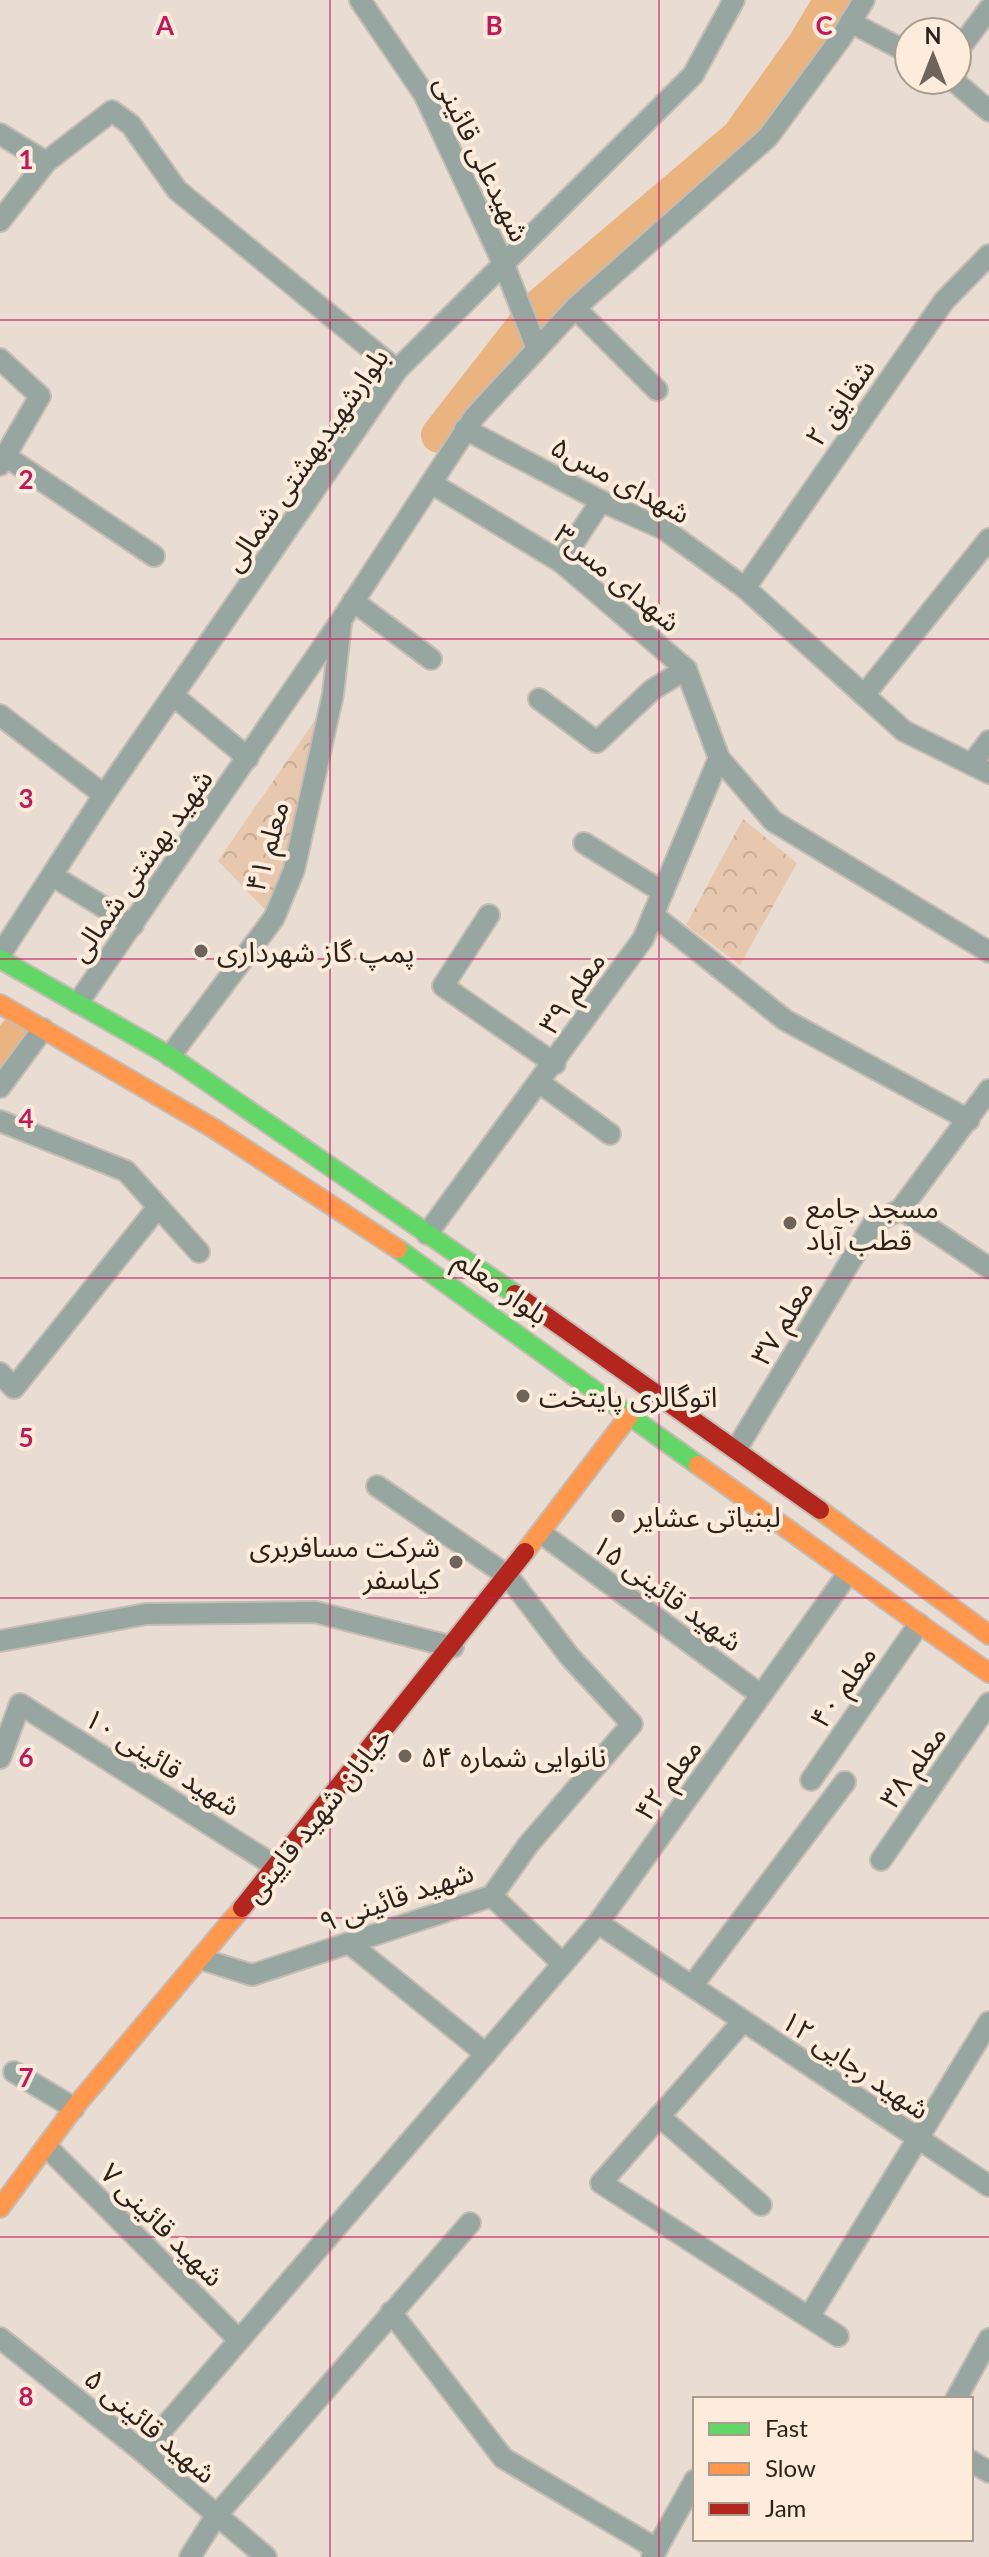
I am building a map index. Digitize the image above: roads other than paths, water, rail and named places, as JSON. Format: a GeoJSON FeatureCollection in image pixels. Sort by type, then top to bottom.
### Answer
{"type":"FeatureCollection","features":[{"type":"Feature","properties":{"kind":"main road","name":"بلوار معلم"},"geometry":{"type":"LineString","coordinates":[[0,957],[170,1056],[737,1448],[986,1627]]}},
{"type":"Feature","properties":{"kind":"main road","name":"بلوار معلم"},"geometry":{"type":"LineString","coordinates":[[0,1004],[213,1128],[381,1237],[801,1537],[847,1575],[989,1673]]}},
{"type":"Feature","properties":{"kind":"main road"},"geometry":{"type":"LineString","coordinates":[[381,1237],[398,1215]]}},
{"type":"Feature","properties":{"kind":"main road","name":"خیابان شهید قایینی"},"geometry":{"type":"LineString","coordinates":[[4,2195],[48,2148],[74,2108],[201,1959],[453,1647],[629,1416]]}},
{"type":"Feature","properties":{"kind":"main road"},"geometry":{"type":"LineString","coordinates":[[801,1537],[816,1507]]}},
{"type":"Feature","properties":{"kind":"street","name":"شهیدعلی قائینی"},"geometry":{"type":"LineString","coordinates":[[360,0],[424,94],[504,265],[537,349]]}},
{"type":"Feature","properties":{"kind":"street","name":"بلوارشهیدبهشتی شمالی"},"geometry":{"type":"LineString","coordinates":[[0,957],[104,795],[175,697],[397,370],[693,75],[734,0]]}},
{"type":"Feature","properties":{"kind":"street"},"geometry":{"type":"LineString","coordinates":[[175,697],[241,753],[342,619],[465,429],[575,308],[768,137],[864,0]]}},
{"type":"Feature","properties":{"kind":"street"},"geometry":{"type":"LineString","coordinates":[[973,30],[989,9]]}},
{"type":"Feature","properties":{"kind":"street"},"geometry":{"type":"LineString","coordinates":[[850,22],[893,45]]}},
{"type":"Feature","properties":{"kind":"street"},"geometry":{"type":"LineString","coordinates":[[972,96],[989,111]]}},
{"type":"Feature","properties":{"kind":"street"},"geometry":{"type":"LineString","coordinates":[[0,221],[46,162],[112,111],[131,125],[177,190],[397,370]]}},
{"type":"Feature","properties":{"kind":"street"},"geometry":{"type":"LineString","coordinates":[[0,134],[46,162]]}},
{"type":"Feature","properties":{"kind":"street","name":"شقایق ۲"},"geometry":{"type":"LineString","coordinates":[[745,588],[944,301],[989,255]]}},
{"type":"Feature","properties":{"kind":"street"},"geometry":{"type":"LineString","coordinates":[[575,308],[657,390]]}},
{"type":"Feature","properties":{"kind":"street"},"geometry":{"type":"LineString","coordinates":[[0,359],[40,396],[3,461],[154,556]]}},
{"type":"Feature","properties":{"kind":"street","name":"شهدای مس۵"},"geometry":{"type":"LineString","coordinates":[[465,429],[601,501],[664,529],[745,588],[904,731],[981,768]]}},
{"type":"Feature","properties":{"kind":"street","name":"شهدای مس۳"},"geometry":{"type":"LineString","coordinates":[[431,483],[561,562],[686,669],[719,758]]}},
{"type":"Feature","properties":{"kind":"street"},"geometry":{"type":"LineString","coordinates":[[561,562],[601,501]]}},
{"type":"Feature","properties":{"kind":"street"},"geometry":{"type":"LineString","coordinates":[[865,694],[989,539]]}},
{"type":"Feature","properties":{"kind":"street"},"geometry":{"type":"LineString","coordinates":[[353,601],[431,659]]}},
{"type":"Feature","properties":{"kind":"street","name":"معلم ۴۱"},"geometry":{"type":"LineString","coordinates":[[170,1056],[274,918],[294,870],[333,694],[342,619]]}},
{"type":"Feature","properties":{"kind":"street"},"geometry":{"type":"LineString","coordinates":[[539,699],[597,742],[652,690],[686,669]]}},
{"type":"Feature","properties":{"kind":"street"},"geometry":{"type":"LineString","coordinates":[[0,715],[104,795]]}},
{"type":"Feature","properties":{"kind":"street"},"geometry":{"type":"LineString","coordinates":[[981,768],[989,741]]}},
{"type":"Feature","properties":{"kind":"street","name":"شهید بهشتی شمالی"},"geometry":{"type":"LineString","coordinates":[[78,1003],[133,925],[241,753]]}},
{"type":"Feature","properties":{"kind":"street"},"geometry":{"type":"LineString","coordinates":[[719,758],[773,821],[989,952]]}},
{"type":"Feature","properties":{"kind":"street","name":"معلم ۳۹"},"geometry":{"type":"LineString","coordinates":[[427,1234],[555,1064],[643,939],[719,758]]}},
{"type":"Feature","properties":{"kind":"street"},"geometry":{"type":"LineString","coordinates":[[584,843],[663,892]]}},
{"type":"Feature","properties":{"kind":"street"},"geometry":{"type":"LineString","coordinates":[[53,876],[133,925]]}},
{"type":"Feature","properties":{"kind":"street"},"geometry":{"type":"LineString","coordinates":[[489,915],[443,986],[555,1064]]}},
{"type":"Feature","properties":{"kind":"street"},"geometry":{"type":"LineString","coordinates":[[653,915],[785,1020],[969,1120]]}},
{"type":"Feature","properties":{"kind":"street"},"geometry":{"type":"LineString","coordinates":[[0,1087],[43,1029]]}},
{"type":"Feature","properties":{"kind":"street"},"geometry":{"type":"LineString","coordinates":[[540,1083],[610,1134]]}},
{"type":"Feature","properties":{"kind":"street"},"geometry":{"type":"LineString","coordinates":[[989,1090],[901,1209],[989,1268]]}},
{"type":"Feature","properties":{"kind":"street"},"geometry":{"type":"LineString","coordinates":[[0,1121],[126,1171],[199,1252]]}},
{"type":"Feature","properties":{"kind":"street"},"geometry":{"type":"LineString","coordinates":[[7,1380],[158,1207]]}},
{"type":"Feature","properties":{"kind":"street","name":"معلم ۳۷"},"geometry":{"type":"LineString","coordinates":[[737,1448],[873,1224],[901,1209]]}},
{"type":"Feature","properties":{"kind":"street"},"geometry":{"type":"LineString","coordinates":[[377,1486],[508,1576]]}},
{"type":"Feature","properties":{"kind":"street","name":"شهید قائینی ۱۵"},"geometry":{"type":"LineString","coordinates":[[541,1533],[761,1695]]}},
{"type":"Feature","properties":{"kind":"street","name":"معلم ۴۲"},"geometry":{"type":"LineString","coordinates":[[143,2452],[598,1923],[847,1575]]}},
{"type":"Feature","properties":{"kind":"street","name":"شهید قائینی ۹"},"geometry":{"type":"LineString","coordinates":[[201,1959],[252,1975],[492,1896],[528,1845],[632,1724],[570,1657],[508,1576]]}},
{"type":"Feature","properties":{"kind":"street"},"geometry":{"type":"LineString","coordinates":[[0,1641],[146,1614],[315,1612],[453,1647]]}},
{"type":"Feature","properties":{"kind":"street","name":"معلم ۴۰"},"geometry":{"type":"LineString","coordinates":[[811,1780],[919,1624]]}},
{"type":"Feature","properties":{"kind":"street","name":"معلم ۳۸"},"geometry":{"type":"LineString","coordinates":[[881,1860],[989,1703]]}},
{"type":"Feature","properties":{"kind":"street","name":"شهید قائینی ۱۰"},"geometry":{"type":"LineString","coordinates":[[0,1758],[20,1704],[275,1866]]}},
{"type":"Feature","properties":{"kind":"street"},"geometry":{"type":"LineString","coordinates":[[598,1923],[692,1986],[845,1782]]}},
{"type":"Feature","properties":{"kind":"street"},"geometry":{"type":"LineString","coordinates":[[492,1896],[563,1964]]}},
{"type":"Feature","properties":{"kind":"street"},"geometry":{"type":"LineString","coordinates":[[349,1943],[486,2054]]}},
{"type":"Feature","properties":{"kind":"street","name":"شهید رجایی ۱۲"},"geometry":{"type":"LineString","coordinates":[[692,1986],[919,2142],[989,2186]]}},
{"type":"Feature","properties":{"kind":"street"},"geometry":{"type":"LineString","coordinates":[[743,2021],[601,2183],[838,2336]]}},
{"type":"Feature","properties":{"kind":"street"},"geometry":{"type":"LineString","coordinates":[[809,2317],[919,2142],[989,2022]]}},
{"type":"Feature","properties":{"kind":"street"},"geometry":{"type":"LineString","coordinates":[[14,2072],[74,2108]]}},
{"type":"Feature","properties":{"kind":"street"},"geometry":{"type":"LineString","coordinates":[[659,2116],[761,2205]]}},
{"type":"Feature","properties":{"kind":"street","name":"شهید قائینی ۷"},"geometry":{"type":"LineString","coordinates":[[48,2148],[239,2340]]}},
{"type":"Feature","properties":{"kind":"street"},"geometry":{"type":"LineString","coordinates":[[190,2557],[216,2516],[470,2223]]}},
{"type":"Feature","properties":{"kind":"street"},"geometry":{"type":"LineString","coordinates":[[391,2312],[503,2458],[654,2553],[693,2484]]}},
{"type":"Feature","properties":{"kind":"street","name":"شهید قائینی ۵"},"geometry":{"type":"LineString","coordinates":[[0,2338],[143,2452],[266,2557]]}},
{"type":"Feature","properties":{"kind":"street"},"geometry":{"type":"LineString","coordinates":[[957,2397],[989,2339]]}},
{"type":"Feature","properties":{"kind":"waterway"},"geometry":{"type":"LineString","coordinates":[[439,435],[538,308],[739,137],[805,45],[832,0]]}},
{"type":"Feature","properties":{"kind":"waterway"},"geometry":{"type":"LineString","coordinates":[[0,1055],[17,1033]]}},
{"type":"Feature","properties":{"kind":"place","name":"پمپ گاز شهرداری"},"geometry":{"type":"Point","coordinates":[201,951]}},
{"type":"Feature","properties":{"kind":"place","name":"مسجد جامع قطب آباد"},"geometry":{"type":"Point","coordinates":[790,1223]}},
{"type":"Feature","properties":{"kind":"place","name":"اتوگالری پایتخت"},"geometry":{"type":"Point","coordinates":[523,1396]}},
{"type":"Feature","properties":{"kind":"place","name":"لبنیاتی عشایر"},"geometry":{"type":"Point","coordinates":[618,1516]}},
{"type":"Feature","properties":{"kind":"place","name":"شرکت مسافربری کیاسفر"},"geometry":{"type":"Point","coordinates":[456,1562]}},
{"type":"Feature","properties":{"kind":"place","name":"نانوایی شماره ۵۴"},"geometry":{"type":"Point","coordinates":[405,1756]}}]}
